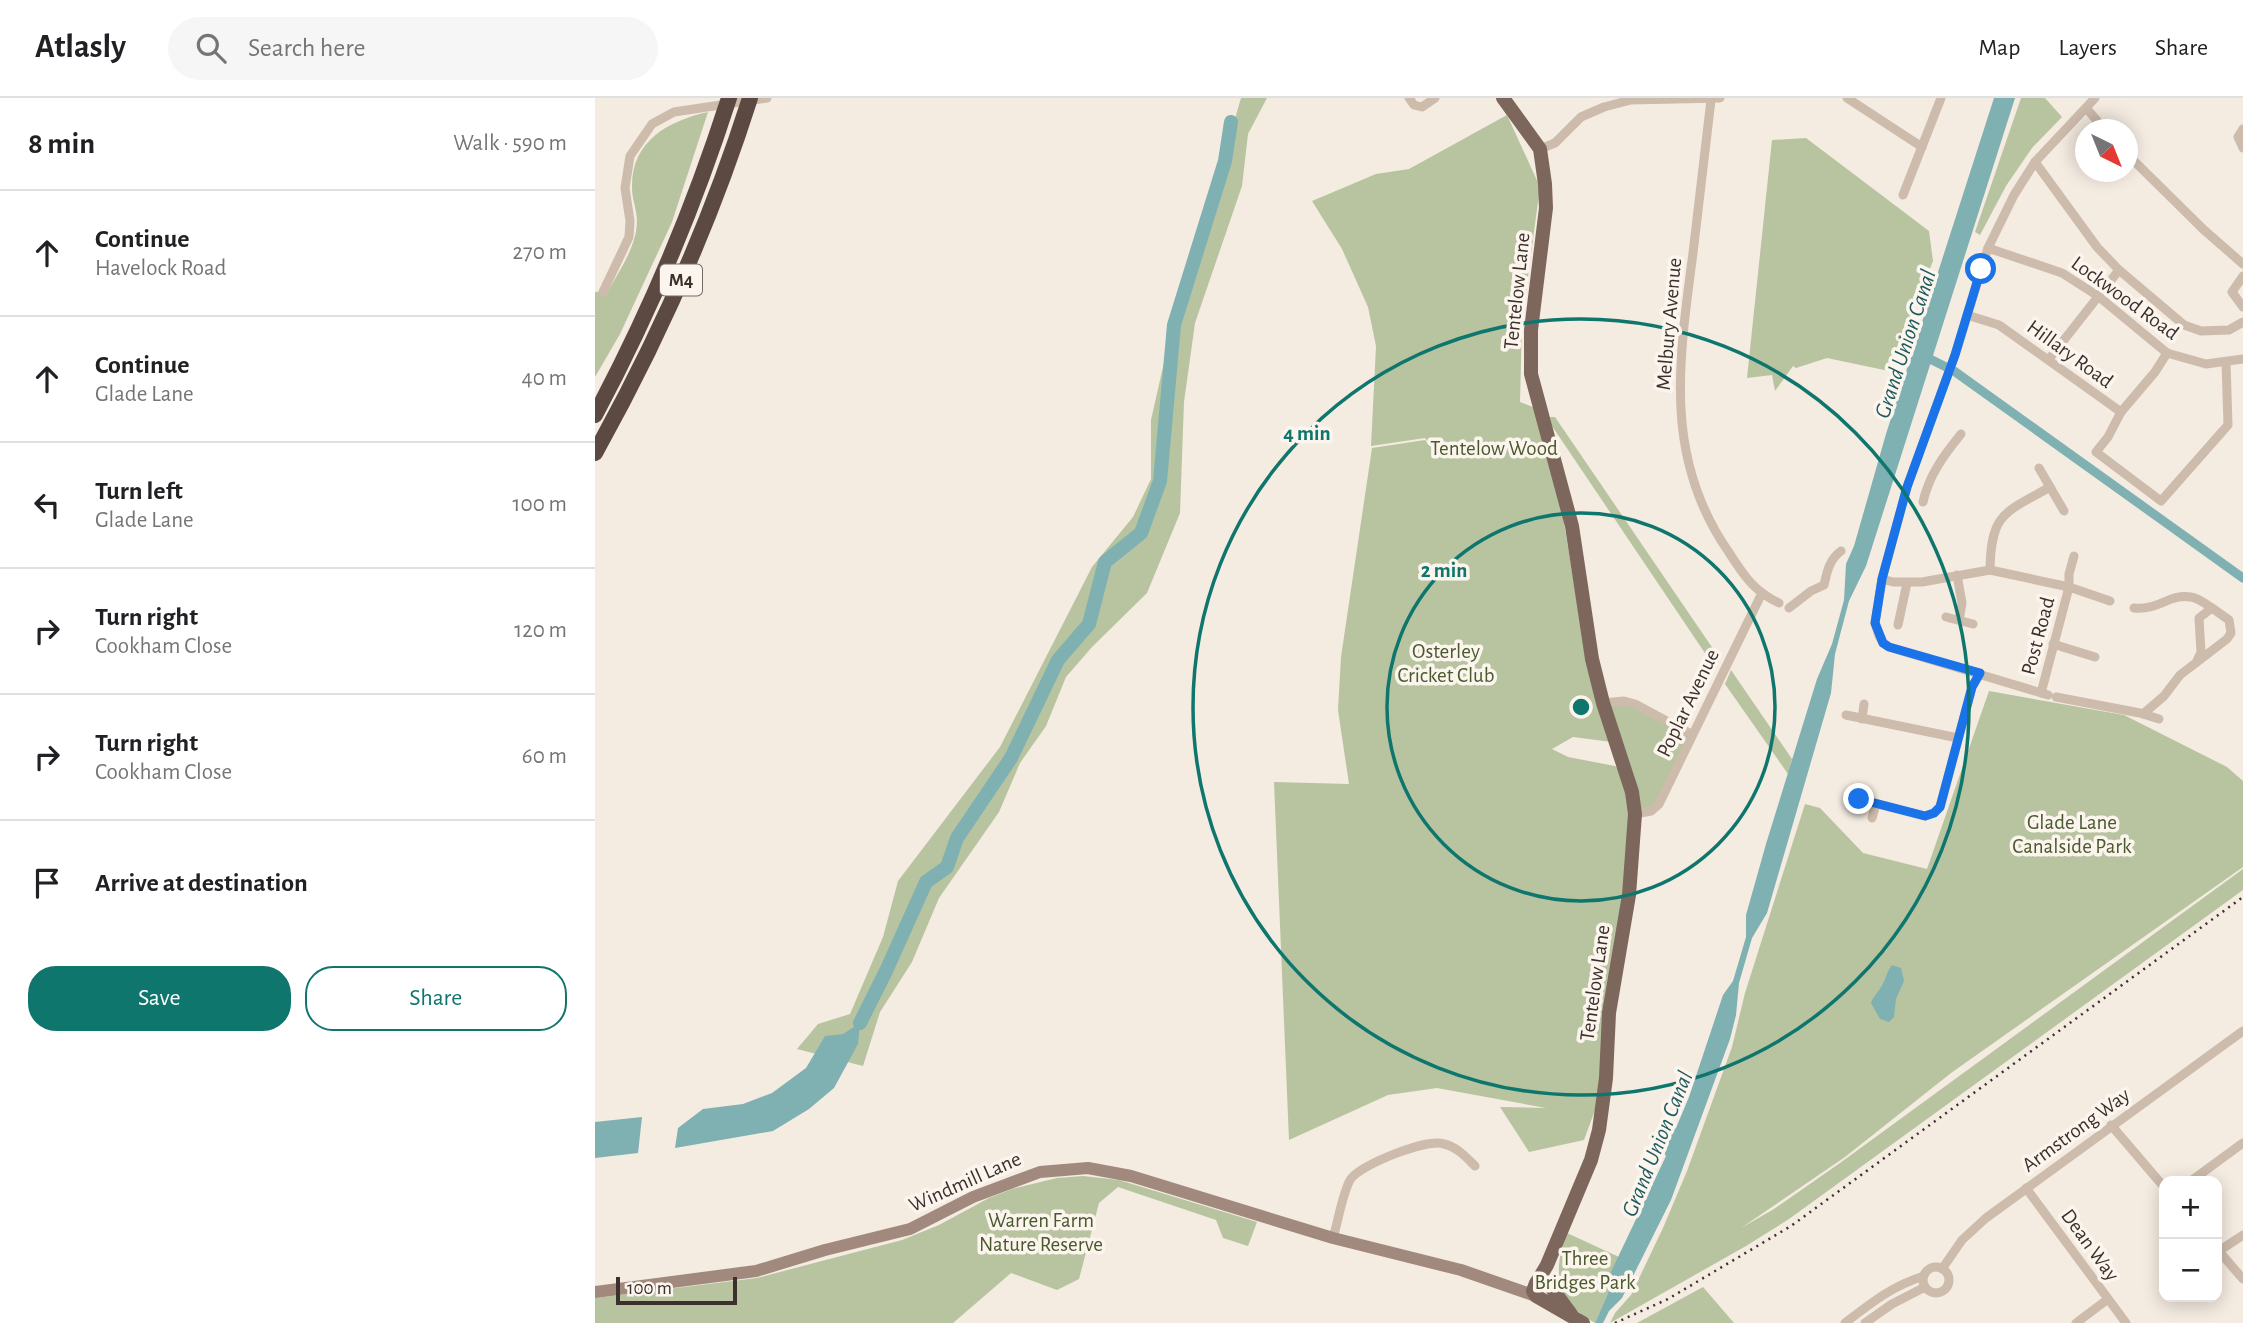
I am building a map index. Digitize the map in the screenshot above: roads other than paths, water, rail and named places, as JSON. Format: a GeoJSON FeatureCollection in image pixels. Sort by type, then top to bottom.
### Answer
{"type":"FeatureCollection","features":[{"type":"Feature","properties":{"kind":"highway","name":"M4"},"geometry":{"type":"LineString","coordinates":[[595,415],[682,228],[729,98]]}},
{"type":"Feature","properties":{"kind":"highway","name":"M4"},"geometry":{"type":"LineString","coordinates":[[595,453],[640,369],[689,261],[718,190],[750,98]]}},
{"type":"Feature","properties":{"kind":"main road","name":"Tentelow Lane"},"geometry":{"type":"LineString","coordinates":[[1503,98],[1540,149],[1546,208],[1531,330],[1531,374],[1572,526],[1592,659],[1636,814],[1629,895],[1609,1013],[1606,1078],[1599,1130],[1591,1160],[1547,1265],[1541,1289]]}},
{"type":"Feature","properties":{"kind":"main road","name":"Windmill Lane"},"geometry":{"type":"LineString","coordinates":[[595,1292],[757,1271],[825,1250],[910,1229],[1006,1183],[1039,1172],[1088,1168],[1131,1176],[1333,1238],[1461,1270],[1510,1289],[1541,1289],[1578,1320]]}},
{"type":"Feature","properties":{"kind":"street"},"geometry":{"type":"LineString","coordinates":[[603,292],[629,237],[630,221],[625,188],[630,156],[652,124],[674,112],[767,98]]}},
{"type":"Feature","properties":{"kind":"street"},"geometry":{"type":"LineString","coordinates":[[1409,98],[1415,105],[1422,107],[1435,98]]}},
{"type":"Feature","properties":{"kind":"street"},"geometry":{"type":"LineString","coordinates":[[1847,98],[1922,147]]}},
{"type":"Feature","properties":{"kind":"street"},"geometry":{"type":"LineString","coordinates":[[1903,195],[1941,98]]}},
{"type":"Feature","properties":{"kind":"street"},"geometry":{"type":"LineString","coordinates":[[2095,98],[2035,162],[2014,195],[1988,248],[1945,385],[1907,487],[1882,579],[1875,623],[1883,643],[2048,695],[2159,719]]}},
{"type":"Feature","properties":{"kind":"street"},"geometry":{"type":"LineString","coordinates":[[1540,149],[1555,143],[1581,117],[1604,107],[1631,100],[1716,99]]}},
{"type":"Feature","properties":{"kind":"street","name":"Melbury Avenue"},"geometry":{"type":"LineString","coordinates":[[1716,99],[1679,361],[1681,416],[1687,463],[1707,519],[1746,578],[1761,595],[1779,603]]}},
{"type":"Feature","properties":{"kind":"street"},"geometry":{"type":"LineString","coordinates":[[2087,109],[2096,119]]}},
{"type":"Feature","properties":{"kind":"street"},"geometry":{"type":"LineString","coordinates":[[2243,129],[2238,137],[2243,148]]}},
{"type":"Feature","properties":{"kind":"street"},"geometry":{"type":"LineString","coordinates":[[2035,162],[2097,247],[2119,270],[2184,325],[2201,331],[2229,330],[2243,322]]}},
{"type":"Feature","properties":{"kind":"street"},"geometry":{"type":"LineString","coordinates":[[2138,165],[2243,264]]}},
{"type":"Feature","properties":{"kind":"street","name":"Lockwood Road"},"geometry":{"type":"LineString","coordinates":[[1988,248],[2050,267],[2098,296],[2167,353],[2206,364],[2243,359]]}},
{"type":"Feature","properties":{"kind":"street"},"geometry":{"type":"LineString","coordinates":[[2049,359],[2119,270]]}},
{"type":"Feature","properties":{"kind":"street"},"geometry":{"type":"LineString","coordinates":[[2243,276],[2232,292],[2243,307]]}},
{"type":"Feature","properties":{"kind":"street","name":"Hillary Road"},"geometry":{"type":"LineString","coordinates":[[1967,315],[1999,325],[2121,412],[2155,372],[2167,353]]}},
{"type":"Feature","properties":{"kind":"street"},"geometry":{"type":"LineString","coordinates":[[2121,412],[2096,452],[2163,498],[2228,425],[2226,362]]}},
{"type":"Feature","properties":{"kind":"street"},"geometry":{"type":"LineString","coordinates":[[1907,487],[1924,498],[1936,468],[1961,434]]}},
{"type":"Feature","properties":{"kind":"street"},"geometry":{"type":"LineString","coordinates":[[2039,468],[2064,511]]}},
{"type":"Feature","properties":{"kind":"street"},"geometry":{"type":"LineString","coordinates":[[1990,569],[1991,546],[1998,521],[2008,511],[2050,486]]}},
{"type":"Feature","properties":{"kind":"street"},"geometry":{"type":"LineString","coordinates":[[1789,608],[1811,591],[1824,585],[1829,566],[1841,551]]}},
{"type":"Feature","properties":{"kind":"street","name":"Post Road"},"geometry":{"type":"LineString","coordinates":[[2048,695],[2053,644],[2069,587],[2074,556]]}},
{"type":"Feature","properties":{"kind":"street"},"geometry":{"type":"LineString","coordinates":[[1882,579],[1907,583],[1990,569],[2069,587],[2110,601]]}},
{"type":"Feature","properties":{"kind":"street"},"geometry":{"type":"LineString","coordinates":[[1957,575],[1962,603],[1958,620]]}},
{"type":"Feature","properties":{"kind":"street"},"geometry":{"type":"LineString","coordinates":[[1898,625],[1907,583]]}},
{"type":"Feature","properties":{"kind":"street","name":"Poplar Avenue"},"geometry":{"type":"LineString","coordinates":[[1636,814],[1651,811],[1659,804],[1761,595]]}},
{"type":"Feature","properties":{"kind":"street"},"geometry":{"type":"LineString","coordinates":[[2134,608],[2148,610],[2176,598],[2195,598],[2229,620],[2231,633],[2180,676],[2164,696],[2143,714]]}},
{"type":"Feature","properties":{"kind":"street"},"geometry":{"type":"LineString","coordinates":[[2195,598],[2199,605],[2201,652],[2196,663]]}},
{"type":"Feature","properties":{"kind":"street"},"geometry":{"type":"LineString","coordinates":[[2199,618],[2212,608]]}},
{"type":"Feature","properties":{"kind":"street"},"geometry":{"type":"LineString","coordinates":[[1945,617],[1973,624]]}},
{"type":"Feature","properties":{"kind":"street"},"geometry":{"type":"LineString","coordinates":[[2053,644],[2095,657]]}},
{"type":"Feature","properties":{"kind":"street"},"geometry":{"type":"LineString","coordinates":[[1859,799],[1925,816],[1940,807],[1972,687],[1980,673]]}},
{"type":"Feature","properties":{"kind":"street"},"geometry":{"type":"LineString","coordinates":[[1603,703],[1623,701],[1635,704],[1691,734]]}},
{"type":"Feature","properties":{"kind":"street"},"geometry":{"type":"LineString","coordinates":[[1862,719],[1864,704]]}},
{"type":"Feature","properties":{"kind":"street"},"geometry":{"type":"LineString","coordinates":[[1846,715],[1958,738]]}},
{"type":"Feature","properties":{"kind":"street"},"geometry":{"type":"LineString","coordinates":[[1872,818],[1876,804]]}},
{"type":"Feature","properties":{"kind":"street","name":"Armstrong Way"},"geometry":{"type":"LineString","coordinates":[[1865,1323],[1892,1304],[1925,1287],[1934,1293],[1945,1290],[1949,1279],[1942,1269],[1962,1240],[1986,1218],[2243,1031]]}},
{"type":"Feature","properties":{"kind":"street"},"geometry":{"type":"LineString","coordinates":[[2111,1125],[2159,1180]]}},
{"type":"Feature","properties":{"kind":"street"},"geometry":{"type":"LineString","coordinates":[[1333,1238],[1350,1180],[1357,1172],[1426,1142],[1443,1143],[1457,1149],[1475,1166]]}},
{"type":"Feature","properties":{"kind":"street"},"geometry":{"type":"LineString","coordinates":[[2198,1176],[2243,1143]]}},
{"type":"Feature","properties":{"kind":"street","name":"Dean Way"},"geometry":{"type":"LineString","coordinates":[[2027,1188],[2126,1323]]}},
{"type":"Feature","properties":{"kind":"street"},"geometry":{"type":"LineString","coordinates":[[2222,1248],[2243,1235]]}},
{"type":"Feature","properties":{"kind":"street"},"geometry":{"type":"LineString","coordinates":[[2222,1255],[2243,1279]]}},
{"type":"Feature","properties":{"kind":"street"},"geometry":{"type":"LineString","coordinates":[[1845,1323],[1902,1283],[1924,1276],[1930,1269],[1942,1269]]}},
{"type":"Feature","properties":{"kind":"street"},"geometry":{"type":"LineString","coordinates":[[1924,1276],[1925,1287]]}},
{"type":"Feature","properties":{"kind":"street"},"geometry":{"type":"LineString","coordinates":[[2076,1323],[2108,1300]]}},
{"type":"Feature","properties":{"kind":"water"},"geometry":{"type":"Polygon","coordinates":[[[1994,98],[2015,98],[1866,566],[1849,601],[1835,654],[1831,693],[1767,913],[1752,938],[1739,983],[1736,1015],[1730,1039],[1671,1200],[1622,1298],[1609,1311],[1603,1323],[1595,1323],[1615,1277],[1610,1274],[1666,1156],[1658,1145],[1662,1133],[1676,1128],[1723,995],[1733,981],[1746,937],[1746,915],[1766,844],[1844,600],[1846,564],[1854,546],[1886,434],[1994,98]]]}},
{"type":"Feature","properties":{"kind":"water"},"geometry":{"type":"Polygon","coordinates":[[[1892,965],[1901,968],[1904,981],[1896,999],[1894,1017],[1889,1022],[1880,1019],[1871,1003],[1892,965]]]}},
{"type":"Feature","properties":{"kind":"water"},"geometry":{"type":"Polygon","coordinates":[[[860,1023],[858,1044],[834,1088],[809,1109],[773,1131],[675,1148],[678,1128],[703,1109],[743,1104],[772,1093],[806,1068],[825,1036],[843,1034],[860,1023]]]}},
{"type":"Feature","properties":{"kind":"water"},"geometry":{"type":"Polygon","coordinates":[[[642,1117],[638,1153],[595,1158],[595,1122],[642,1117]]]}},
{"type":"Feature","properties":{"kind":"waterway"},"geometry":{"type":"LineString","coordinates":[[860,1023],[926,882],[947,867],[957,838],[1011,758],[1058,660],[1089,624],[1105,562],[1141,533],[1160,481],[1174,325],[1225,161],[1231,122]]}},
{"type":"Feature","properties":{"kind":"waterway","name":"Grand Union Canal"},"geometry":{"type":"LineString","coordinates":[[1922,355],[1954,371],[2243,578]]}},
{"type":"Feature","properties":{"kind":"railway"},"geometry":{"type":"LineString","coordinates":[[1615,1323],[1668,1299],[1791,1226],[2243,897]]}},
{"type":"Feature","properties":{"kind":"park label","name":"Tentelow Wood"},"geometry":{"type":"Point","coordinates":[1494,448]}},
{"type":"Feature","properties":{"kind":"park label","name":"Osterley Cricket Club"},"geometry":{"type":"Point","coordinates":[1446,663]}},
{"type":"Feature","properties":{"kind":"park label","name":"Glade Lane Canalside Park"},"geometry":{"type":"Point","coordinates":[2072,834]}},
{"type":"Feature","properties":{"kind":"park label","name":"Warren Farm Nature Reserve"},"geometry":{"type":"Point","coordinates":[1041,1232]}},
{"type":"Feature","properties":{"kind":"park label","name":"Three Bridges Park"},"geometry":{"type":"Point","coordinates":[1585,1270]}}]}
